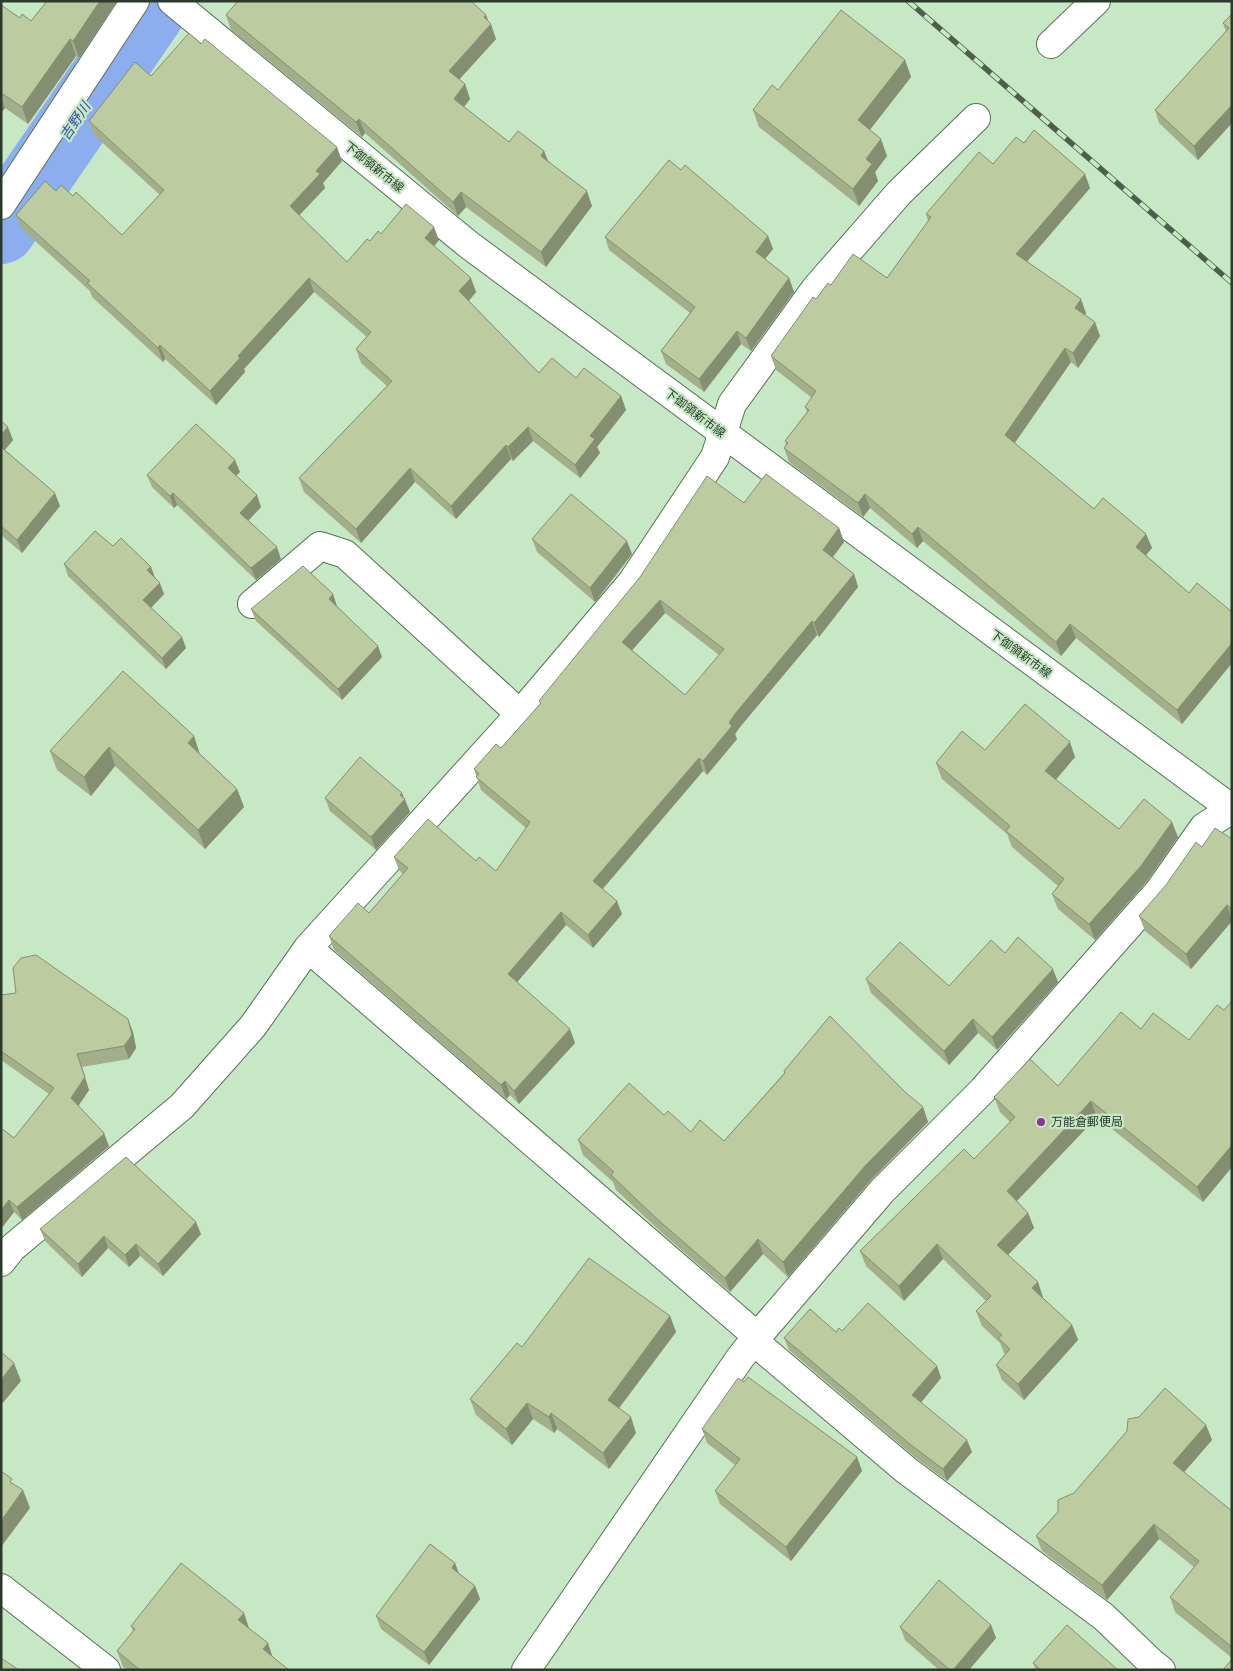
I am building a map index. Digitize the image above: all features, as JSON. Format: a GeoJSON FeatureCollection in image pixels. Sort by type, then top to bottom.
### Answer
{"type":"FeatureCollection","features":[{"type":"Feature","properties":{"kind":"street"},"geometry":{"type":"LineString","coordinates":[[1,205],[135,1]]}},
{"type":"Feature","properties":{"kind":"street","name":"下御領新市線"},"geometry":{"type":"LineString","coordinates":[[172,1],[469,245],[1232,809]]}},
{"type":"Feature","properties":{"kind":"street"},"geometry":{"type":"LineString","coordinates":[[1051,44],[1096,1]]}},
{"type":"Feature","properties":{"kind":"street"},"geometry":{"type":"LineString","coordinates":[[5,1251],[182,1106],[253,1026],[308,948],[520,714],[632,582],[715,457],[724,434],[732,404],[816,288],[899,193],[976,118]]}},
{"type":"Feature","properties":{"kind":"street"},"geometry":{"type":"LineString","coordinates":[[252,604],[320,546],[345,554],[520,714]]}},
{"type":"Feature","properties":{"kind":"street"},"geometry":{"type":"LineString","coordinates":[[526,1670],[740,1358],[756,1338],[882,1191],[983,1090],[1159,891],[1204,827],[1232,809]]}},
{"type":"Feature","properties":{"kind":"street"},"geometry":{"type":"LineString","coordinates":[[308,948],[751,1330],[763,1349],[906,1470],[1104,1617],[1161,1670]]}},
{"type":"Feature","properties":{"kind":"street"},"geometry":{"type":"LineString","coordinates":[[1,1588],[106,1670]]}},
{"type":"Feature","properties":{"kind":"building"},"geometry":{"type":"Polygon","coordinates":[[[47,1],[100,1],[73,41],[70,39],[22,107],[1,93],[1,5],[20,18],[22,14],[31,21],[47,1]]]}},
{"type":"Feature","properties":{"kind":"building"},"geometry":{"type":"Polygon","coordinates":[[[238,1],[471,1],[486,15],[484,17],[491,24],[449,71],[465,84],[454,99],[509,142],[518,131],[544,151],[541,156],[587,191],[541,252],[461,192],[453,202],[359,119],[356,122],[226,15],[238,1]]]}},
{"type":"Feature","properties":{"kind":"building"},"geometry":{"type":"Polygon","coordinates":[[[841,10],[905,60],[858,120],[881,139],[866,159],[872,164],[853,189],[753,110],[772,85],[778,90],[841,10]]]}},
{"type":"Feature","properties":{"kind":"building"},"geometry":{"type":"Polygon","coordinates":[[[1232,14],[1232,105],[1194,146],[1155,110],[1229,28],[1223,23],[1232,14]]]}},
{"type":"Feature","properties":{"kind":"building"},"geometry":{"type":"Polygon","coordinates":[[[189,33],[201,44],[205,39],[337,147],[316,171],[320,174],[290,206],[347,262],[367,239],[370,241],[378,231],[381,234],[406,204],[434,227],[425,238],[471,278],[459,291],[539,373],[552,358],[576,378],[584,368],[621,396],[590,436],[595,439],[575,465],[528,427],[508,447],[506,445],[451,506],[410,468],[356,529],[299,478],[392,381],[356,349],[371,332],[309,278],[238,356],[240,358],[210,391],[160,345],[158,348],[87,283],[90,281],[16,215],[45,181],[56,191],[61,185],[73,196],[76,192],[122,235],[164,190],[89,121],[135,62],[151,76],[189,33]]]}},
{"type":"Feature","properties":{"kind":"building"},"geometry":{"type":"Polygon","coordinates":[[[1034,130],[1085,174],[1016,254],[1081,299],[1075,308],[1095,322],[1073,353],[1065,348],[1005,435],[1094,509],[1103,498],[1146,534],[1136,547],[1189,593],[1197,583],[1232,612],[1232,643],[1177,710],[1070,624],[1056,642],[918,527],[912,534],[865,494],[858,503],[784,448],[788,443],[785,441],[809,410],[805,407],[816,391],[771,356],[813,297],[816,299],[828,283],[831,285],[853,254],[887,278],[931,217],[926,214],[979,152],[993,164],[1016,137],[1024,143],[1034,130]]]}},
{"type":"Feature","properties":{"kind":"building"},"geometry":{"type":"Polygon","coordinates":[[[669,160],[681,170],[685,165],[768,236],[756,252],[789,278],[746,338],[737,331],[699,379],[661,351],[695,307],[605,237],[669,160]]]}},
{"type":"Feature","properties":{"kind":"building"},"geometry":{"type":"Polygon","coordinates":[[[1,421],[8,427],[1,435],[1,421]]]}},
{"type":"Feature","properties":{"kind":"building"},"geometry":{"type":"Polygon","coordinates":[[[196,424],[235,460],[228,468],[257,495],[240,513],[277,547],[251,568],[173,493],[170,496],[147,475],[196,424]]]}},
{"type":"Feature","properties":{"kind":"building"},"geometry":{"type":"Polygon","coordinates":[[[1,447],[55,493],[17,540],[1,526],[1,447]]]}},
{"type":"Feature","properties":{"kind":"building"},"geometry":{"type":"Polygon","coordinates":[[[766,474],[839,528],[823,550],[854,574],[814,623],[812,621],[735,714],[729,723],[732,726],[703,761],[699,758],[593,881],[617,901],[588,935],[561,912],[508,974],[570,1029],[514,1091],[505,1081],[501,1085],[329,936],[358,903],[369,913],[408,868],[394,857],[428,819],[476,861],[479,857],[496,871],[530,822],[476,777],[479,774],[474,769],[496,744],[501,748],[541,703],[539,701],[640,577],[707,476],[744,503],[766,474]],[[660,600],[622,642],[685,695],[724,649],[660,600]]]}},
{"type":"Feature","properties":{"kind":"building"},"geometry":{"type":"Polygon","coordinates":[[[571,494],[627,541],[590,588],[532,539],[571,494]]]}},
{"type":"Feature","properties":{"kind":"building"},"geometry":{"type":"Polygon","coordinates":[[[95,531],[113,546],[121,538],[151,567],[147,570],[160,583],[143,600],[182,637],[162,658],[64,564],[95,531]]]}},
{"type":"Feature","properties":{"kind":"building"},"geometry":{"type":"Polygon","coordinates":[[[303,566],[333,594],[329,599],[378,646],[338,689],[251,609],[303,566]]]}},
{"type":"Feature","properties":{"kind":"building"},"geometry":{"type":"Polygon","coordinates":[[[123,671],[194,736],[188,743],[237,789],[198,830],[109,747],[84,777],[50,751],[123,671]]]}},
{"type":"Feature","properties":{"kind":"building"},"geometry":{"type":"Polygon","coordinates":[[[1025,704],[1070,742],[1045,771],[1119,829],[1144,799],[1172,822],[1141,866],[1089,924],[1052,894],[1064,879],[1006,831],[1010,826],[936,763],[962,731],[985,750],[1025,704]]]}},
{"type":"Feature","properties":{"kind":"building"},"geometry":{"type":"Polygon","coordinates":[[[360,757],[402,793],[400,795],[405,799],[371,837],[325,798],[360,757]]]}},
{"type":"Feature","properties":{"kind":"building"},"geometry":{"type":"Polygon","coordinates":[[[1215,828],[1232,839],[1232,909],[1227,905],[1186,954],[1139,916],[1166,885],[1196,842],[1202,847],[1215,828]]]}},
{"type":"Feature","properties":{"kind":"building"},"geometry":{"type":"Polygon","coordinates":[[[1018,937],[1053,969],[992,1037],[973,1019],[944,1051],[866,979],[900,942],[949,986],[991,940],[1005,953],[1018,937]]]}},
{"type":"Feature","properties":{"kind":"building"},"geometry":{"type":"Polygon","coordinates":[[[36,955],[128,1019],[132,1035],[124,1046],[77,1054],[85,1077],[71,1098],[104,1133],[103,1135],[17,1207],[9,1200],[1,1210],[1,1128],[14,1138],[54,1088],[1,1051],[1,995],[16,993],[13,968],[21,958],[36,955]]]}},
{"type":"Feature","properties":{"kind":"building"},"geometry":{"type":"Polygon","coordinates":[[[1232,1001],[1232,1145],[1197,1187],[1091,1101],[1007,1191],[1028,1213],[997,1245],[1038,1282],[1032,1288],[1072,1325],[1018,1384],[996,1365],[1010,1349],[998,1338],[1002,1335],[976,1311],[991,1296],[937,1244],[899,1286],[860,1251],[964,1149],[974,1159],[1015,1117],[994,1097],[1030,1059],[1058,1086],[1121,1012],[1141,1029],[1153,1013],[1189,1040],[1217,1005],[1224,1010],[1232,1001]]]}},
{"type":"Feature","properties":{"kind":"building"},"geometry":{"type":"Polygon","coordinates":[[[830,1016],[905,1092],[923,1107],[865,1166],[783,1262],[758,1239],[725,1278],[656,1218],[611,1175],[614,1172],[578,1140],[629,1083],[664,1115],[668,1111],[691,1132],[700,1120],[724,1141],[785,1073],[784,1071],[830,1016]]]}},
{"type":"Feature","properties":{"kind":"building"},"geometry":{"type":"Polygon","coordinates":[[[126,1157],[196,1222],[158,1264],[136,1244],[125,1255],[104,1236],[78,1264],[40,1229],[126,1157]]]}},
{"type":"Feature","properties":{"kind":"building"},"geometry":{"type":"Polygon","coordinates":[[[589,1258],[670,1316],[608,1400],[631,1417],[603,1453],[551,1413],[549,1417],[527,1403],[506,1429],[470,1399],[517,1343],[522,1347],[589,1258]]]}},
{"type":"Feature","properties":{"kind":"building"},"geometry":{"type":"Polygon","coordinates":[[[868,1303],[937,1366],[912,1395],[967,1440],[943,1469],[911,1445],[784,1338],[810,1309],[836,1332],[839,1328],[842,1331],[868,1303]]]}},
{"type":"Feature","properties":{"kind":"building"},"geometry":{"type":"Polygon","coordinates":[[[1,1352],[14,1363],[1,1380],[1,1352]]]}},
{"type":"Feature","properties":{"kind":"building"},"geometry":{"type":"Polygon","coordinates":[[[748,1377],[857,1457],[786,1547],[715,1491],[740,1459],[702,1429],[738,1378],[744,1382],[748,1377]]]}},
{"type":"Feature","properties":{"kind":"building"},"geometry":{"type":"Polygon","coordinates":[[[1165,1388],[1206,1425],[1173,1463],[1232,1511],[1232,1647],[1170,1597],[1199,1561],[1154,1524],[1102,1585],[1036,1536],[1058,1512],[1058,1500],[1074,1493],[1127,1431],[1128,1419],[1139,1417],[1165,1388]]]}},
{"type":"Feature","properties":{"kind":"building"},"geometry":{"type":"Polygon","coordinates":[[[1,1471],[12,1479],[10,1482],[23,1490],[1,1521],[1,1471]]]}},
{"type":"Feature","properties":{"kind":"building"},"geometry":{"type":"Polygon","coordinates":[[[430,1544],[455,1563],[452,1568],[475,1586],[424,1652],[376,1616],[430,1544]]]}},
{"type":"Feature","properties":{"kind":"building"},"geometry":{"type":"Polygon","coordinates":[[[181,1563],[244,1613],[238,1620],[268,1643],[263,1649],[289,1670],[140,1670],[117,1651],[135,1629],[131,1626],[181,1563]]]}},
{"type":"Feature","properties":{"kind":"building"},"geometry":{"type":"Polygon","coordinates":[[[939,1580],[991,1625],[953,1670],[950,1670],[900,1627],[939,1580]]]}},
{"type":"Feature","properties":{"kind":"building"},"geometry":{"type":"Polygon","coordinates":[[[1067,1625],[1118,1670],[1041,1670],[1033,1663],[1067,1625]]]}},
{"type":"Feature","properties":{"kind":"building"},"geometry":{"type":"Polygon","coordinates":[[[1,1658],[19,1670],[1,1670],[1,1658]]]}},
{"type":"Feature","properties":{"kind":"building"},"geometry":{"type":"Polygon","coordinates":[[[1232,1659],[1232,1670],[1223,1670],[1232,1659]]]}},
{"type":"Feature","properties":{"kind":"waterway","name":"吉野川"},"geometry":{"type":"LineString","coordinates":[[1,229],[150,12]]}},
{"type":"Feature","properties":{"kind":"railway"},"geometry":{"type":"LineString","coordinates":[[908,1],[1232,283]]}},
{"type":"Feature","properties":{"kind":"place","name":"万能倉郵便局"},"geometry":{"type":"Point","coordinates":[1041,1122]}}]}
